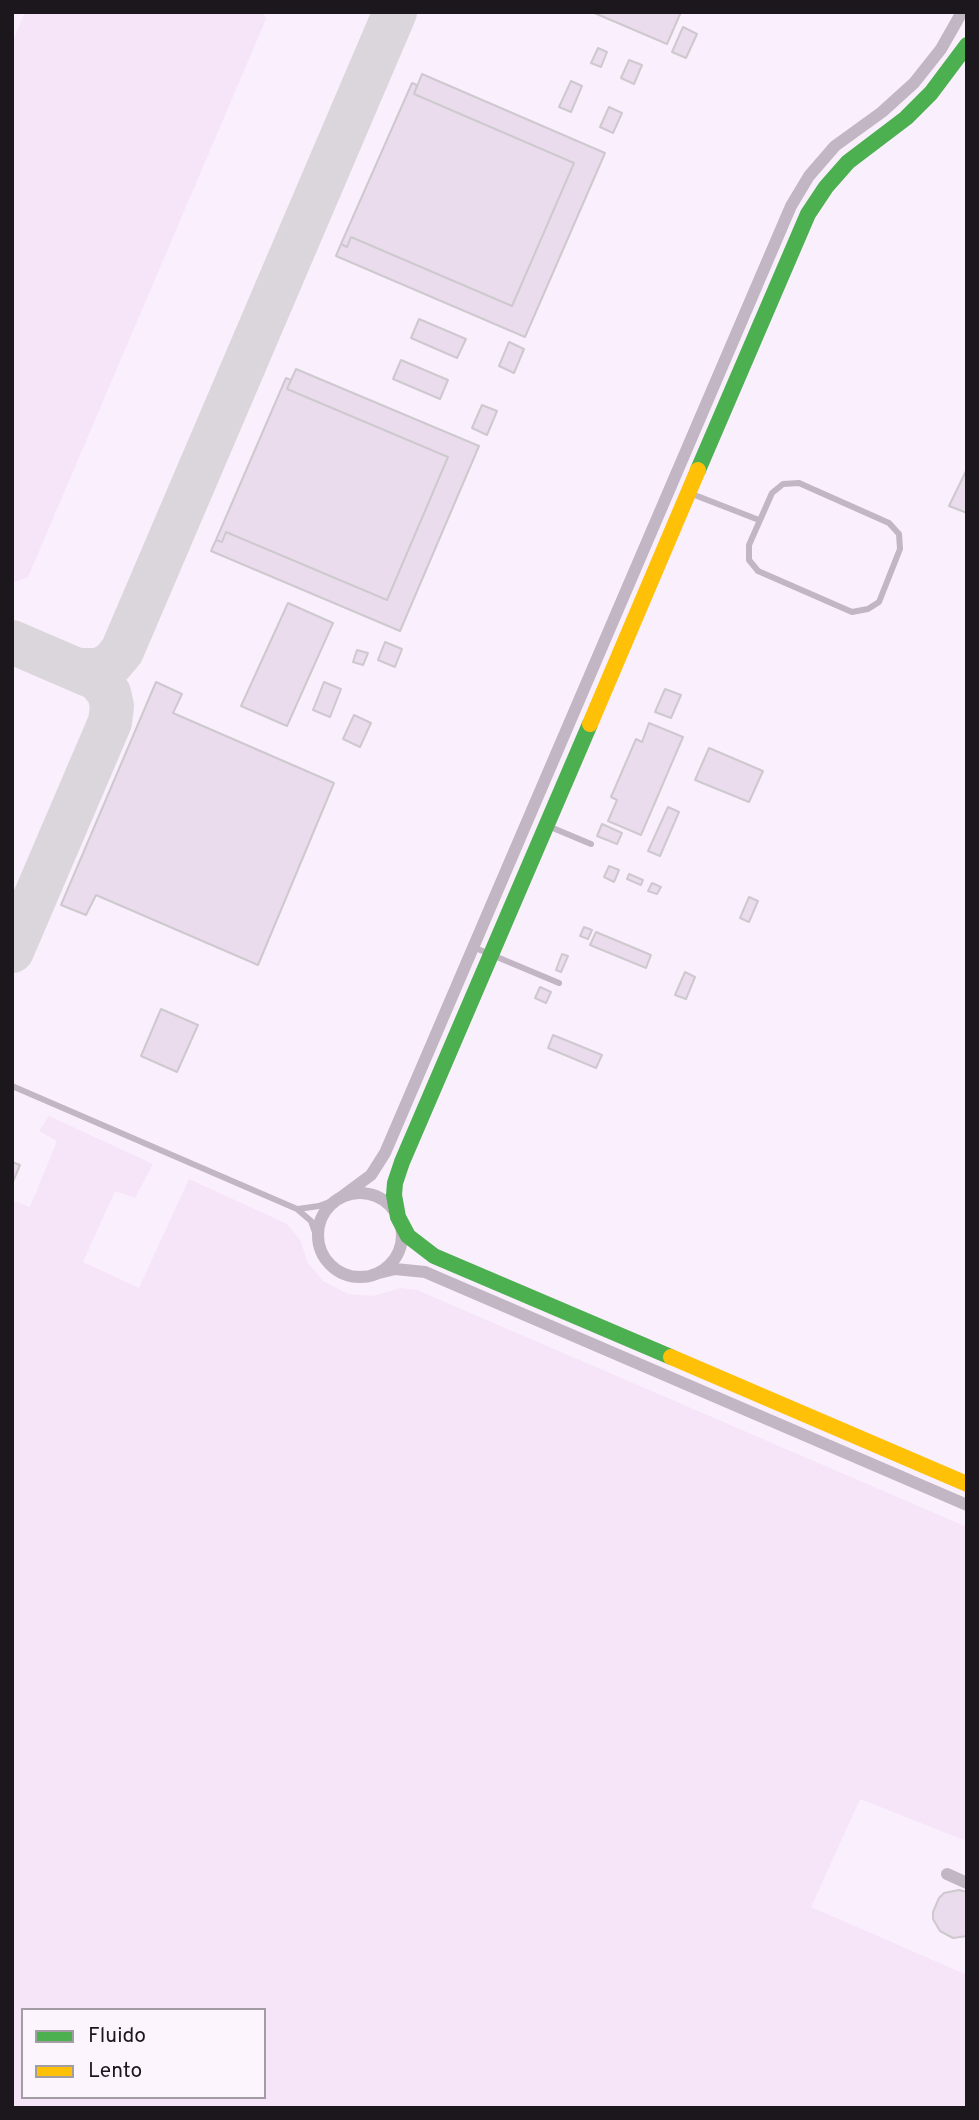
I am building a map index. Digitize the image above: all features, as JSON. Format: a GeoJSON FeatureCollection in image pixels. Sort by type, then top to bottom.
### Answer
{"type":"FeatureCollection","features":[{"type":"Feature","properties":{"kind":"street"},"geometry":{"type":"LineString","coordinates":[[962,12],[942,49],[914,83],[835,146],[809,176],[791,205],[385,1153],[371,1175],[331,1205],[320,1223],[319,1244],[323,1254],[336,1269],[355,1276],[394,1269],[425,1272],[967,1505]]}},
{"type":"Feature","properties":{"kind":"street"},"geometry":{"type":"LineString","coordinates":[[375,1274],[385,1268],[399,1250],[402,1239],[394,1195],[397,1172],[801,229],[816,201],[848,162],[919,106],[943,80],[967,45]]}},
{"type":"Feature","properties":{"kind":"street"},"geometry":{"type":"LineString","coordinates":[[340,1198],[351,1194],[373,1195],[392,1208],[408,1236],[434,1256],[967,1484]]}},
{"type":"Feature","properties":{"kind":"street"},"geometry":{"type":"LineString","coordinates":[[947,1874],[967,1882]]}},
{"type":"Feature","properties":{"kind":"lane"},"geometry":{"type":"LineString","coordinates":[[799,483],[888,523],[900,534],[900,549],[879,602],[868,609],[852,612],[758,571],[749,560],[749,545],[759,520],[772,493],[783,484],[799,483]]}},
{"type":"Feature","properties":{"kind":"lane"},"geometry":{"type":"LineString","coordinates":[[688,493],[759,520]]}},
{"type":"Feature","properties":{"kind":"lane"},"geometry":{"type":"LineString","coordinates":[[546,825],[591,845]]}},
{"type":"Feature","properties":{"kind":"lane"},"geometry":{"type":"LineString","coordinates":[[473,947],[559,983]]}},
{"type":"Feature","properties":{"kind":"lane"},"geometry":{"type":"LineString","coordinates":[[12,1086],[296,1209],[311,1221],[319,1244]]}},
{"type":"Feature","properties":{"kind":"lane"},"geometry":{"type":"LineString","coordinates":[[296,1209],[319,1206],[340,1198]]}},
{"type":"Feature","properties":{"kind":"shaded area"},"geometry":{"type":"Polygon","coordinates":[[[12,12],[967,12],[967,2108],[12,2108],[12,12]]]}},
{"type":"Feature","properties":{"kind":"shaded area"},"geometry":{"type":"Polygon","coordinates":[[[25,12],[263,12],[266,19],[28,577],[12,583],[12,43],[25,12]]]}},
{"type":"Feature","properties":{"kind":"shaded area"},"geometry":{"type":"Polygon","coordinates":[[[49,1116],[153,1164],[135,1198],[115,1191],[83,1262],[139,1288],[189,1179],[287,1224],[300,1240],[308,1263],[323,1281],[348,1294],[373,1296],[401,1288],[417,1290],[967,1527],[967,1833],[964,1840],[860,1799],[811,1907],[967,1975],[967,2108],[12,2108],[12,1200],[30,1207],[57,1141],[39,1131],[49,1116]]]}},
{"type":"Feature","properties":{"kind":"building"},"geometry":{"type":"Polygon","coordinates":[[[592,12],[681,12],[667,44],[592,12]]]}},
{"type":"Feature","properties":{"kind":"building"},"geometry":{"type":"Polygon","coordinates":[[[683,27],[697,34],[686,58],[672,52],[683,27]]]}},
{"type":"Feature","properties":{"kind":"building"},"geometry":{"type":"Polygon","coordinates":[[[598,48],[607,52],[601,67],[591,63],[598,48]]]}},
{"type":"Feature","properties":{"kind":"building"},"geometry":{"type":"Polygon","coordinates":[[[629,60],[642,65],[634,84],[621,78],[629,60]]]}},
{"type":"Feature","properties":{"kind":"building"},"geometry":{"type":"Polygon","coordinates":[[[422,74],[605,153],[525,337],[336,256],[341,244],[347,247],[351,237],[512,306],[574,163],[414,94],[422,74]]]}},
{"type":"Feature","properties":{"kind":"building"},"geometry":{"type":"Polygon","coordinates":[[[571,81],[582,86],[571,112],[559,107],[571,81]]]}},
{"type":"Feature","properties":{"kind":"building"},"geometry":{"type":"Polygon","coordinates":[[[412,83],[417,85],[414,94],[574,163],[512,306],[351,237],[347,247],[341,244],[412,83]]]}},
{"type":"Feature","properties":{"kind":"building"},"geometry":{"type":"Polygon","coordinates":[[[609,107],[622,113],[613,133],[600,127],[609,107]]]}},
{"type":"Feature","properties":{"kind":"building"},"geometry":{"type":"Polygon","coordinates":[[[419,319],[466,339],[457,358],[411,338],[419,319]]]}},
{"type":"Feature","properties":{"kind":"building"},"geometry":{"type":"Polygon","coordinates":[[[509,342],[524,349],[514,373],[499,366],[509,342]]]}},
{"type":"Feature","properties":{"kind":"building"},"geometry":{"type":"Polygon","coordinates":[[[401,360],[448,380],[440,399],[393,379],[401,360]]]}},
{"type":"Feature","properties":{"kind":"building"},"geometry":{"type":"Polygon","coordinates":[[[296,369],[479,446],[400,631],[211,551],[216,540],[222,542],[226,532],[387,600],[448,457],[287,389],[296,369]]]}},
{"type":"Feature","properties":{"kind":"building"},"geometry":{"type":"Polygon","coordinates":[[[286,378],[291,380],[287,389],[448,457],[387,600],[226,532],[222,542],[216,540],[286,378]]]}},
{"type":"Feature","properties":{"kind":"building"},"geometry":{"type":"Polygon","coordinates":[[[482,405],[497,411],[487,435],[472,428],[482,405]]]}},
{"type":"Feature","properties":{"kind":"building"},"geometry":{"type":"Polygon","coordinates":[[[967,469],[967,513],[949,506],[967,469]]]}},
{"type":"Feature","properties":{"kind":"building"},"geometry":{"type":"Polygon","coordinates":[[[288,603],[333,623],[287,726],[241,706],[288,603]]]}},
{"type":"Feature","properties":{"kind":"building"},"geometry":{"type":"Polygon","coordinates":[[[385,642],[402,649],[395,667],[378,660],[385,642]]]}},
{"type":"Feature","properties":{"kind":"building"},"geometry":{"type":"Polygon","coordinates":[[[357,650],[368,653],[363,665],[353,662],[357,650]]]}},
{"type":"Feature","properties":{"kind":"building"},"geometry":{"type":"Polygon","coordinates":[[[156,682],[182,694],[173,713],[334,783],[258,965],[96,895],[86,915],[61,905],[156,682]]]}},
{"type":"Feature","properties":{"kind":"building"},"geometry":{"type":"Polygon","coordinates":[[[324,682],[341,689],[330,717],[313,710],[324,682]]]}},
{"type":"Feature","properties":{"kind":"building"},"geometry":{"type":"Polygon","coordinates":[[[665,689],[681,695],[671,718],[655,712],[665,689]]]}},
{"type":"Feature","properties":{"kind":"building"},"geometry":{"type":"Polygon","coordinates":[[[354,715],[371,723],[360,747],[343,739],[354,715]]]}},
{"type":"Feature","properties":{"kind":"building"},"geometry":{"type":"Polygon","coordinates":[[[649,723],[683,737],[641,835],[608,821],[617,800],[611,797],[636,739],[642,742],[649,723]]]}},
{"type":"Feature","properties":{"kind":"building"},"geometry":{"type":"Polygon","coordinates":[[[709,748],[763,771],[749,802],[695,780],[709,748]]]}},
{"type":"Feature","properties":{"kind":"building"},"geometry":{"type":"Polygon","coordinates":[[[668,807],[679,812],[660,856],[648,851],[668,807]]]}},
{"type":"Feature","properties":{"kind":"building"},"geometry":{"type":"Polygon","coordinates":[[[602,824],[622,833],[617,844],[597,836],[602,824]]]}},
{"type":"Feature","properties":{"kind":"building"},"geometry":{"type":"Polygon","coordinates":[[[609,866],[619,870],[614,882],[604,877],[609,866]]]}},
{"type":"Feature","properties":{"kind":"building"},"geometry":{"type":"Polygon","coordinates":[[[629,874],[643,880],[641,885],[627,879],[629,874]]]}},
{"type":"Feature","properties":{"kind":"building"},"geometry":{"type":"Polygon","coordinates":[[[652,883],[661,887],[657,894],[648,891],[652,883]]]}},
{"type":"Feature","properties":{"kind":"building"},"geometry":{"type":"Polygon","coordinates":[[[749,897],[758,901],[749,922],[740,918],[749,897]]]}},
{"type":"Feature","properties":{"kind":"building"},"geometry":{"type":"Polygon","coordinates":[[[584,927],[592,930],[588,939],[580,936],[584,927]]]}},
{"type":"Feature","properties":{"kind":"building"},"geometry":{"type":"Polygon","coordinates":[[[596,932],[651,955],[646,968],[590,945],[596,932]]]}},
{"type":"Feature","properties":{"kind":"building"},"geometry":{"type":"Polygon","coordinates":[[[562,954],[568,956],[561,972],[556,970],[562,954]]]}},
{"type":"Feature","properties":{"kind":"building"},"geometry":{"type":"Polygon","coordinates":[[[685,972],[695,977],[686,999],[675,995],[685,972]]]}},
{"type":"Feature","properties":{"kind":"building"},"geometry":{"type":"Polygon","coordinates":[[[540,987],[551,992],[546,1003],[535,998],[540,987]]]}},
{"type":"Feature","properties":{"kind":"building"},"geometry":{"type":"Polygon","coordinates":[[[161,1009],[198,1025],[177,1072],[141,1056],[161,1009]]]}},
{"type":"Feature","properties":{"kind":"building"},"geometry":{"type":"Polygon","coordinates":[[[553,1035],[602,1055],[596,1068],[548,1048],[553,1035]]]}},
{"type":"Feature","properties":{"kind":"building"},"geometry":{"type":"Polygon","coordinates":[[[12,1162],[20,1165],[12,1184],[12,1162]]]}},
{"type":"Feature","properties":{"kind":"building"},"geometry":{"type":"Polygon","coordinates":[[[959,1890],[967,1892],[967,1936],[953,1938],[940,1931],[933,1919],[933,1912],[944,1893],[959,1890]]]}},
{"type":"Feature","properties":{"kind":"taxiway"},"geometry":{"type":"LineString","coordinates":[[78,670],[99,670],[112,663],[122,651],[395,12]]}},
{"type":"Feature","properties":{"kind":"taxiway"},"geometry":{"type":"LineString","coordinates":[[12,642],[98,679],[109,693],[112,706],[110,722],[12,951]]}},
{"type":"Feature","properties":{"kind":"traffic: fast"},"geometry":{"type":"LineString","coordinates":[[698,470],[808,214],[826,187],[848,162],[906,118],[931,93],[967,45]]}},
{"type":"Feature","properties":{"kind":"traffic: fast"},"geometry":{"type":"LineString","coordinates":[[590,724],[402,1162],[394,1195],[398,1217],[408,1236],[434,1256],[671,1357]]}},
{"type":"Feature","properties":{"kind":"traffic: slow"},"geometry":{"type":"LineString","coordinates":[[590,724],[698,470]]}},
{"type":"Feature","properties":{"kind":"traffic: slow"},"geometry":{"type":"LineString","coordinates":[[671,1357],[967,1484]]}}]}
